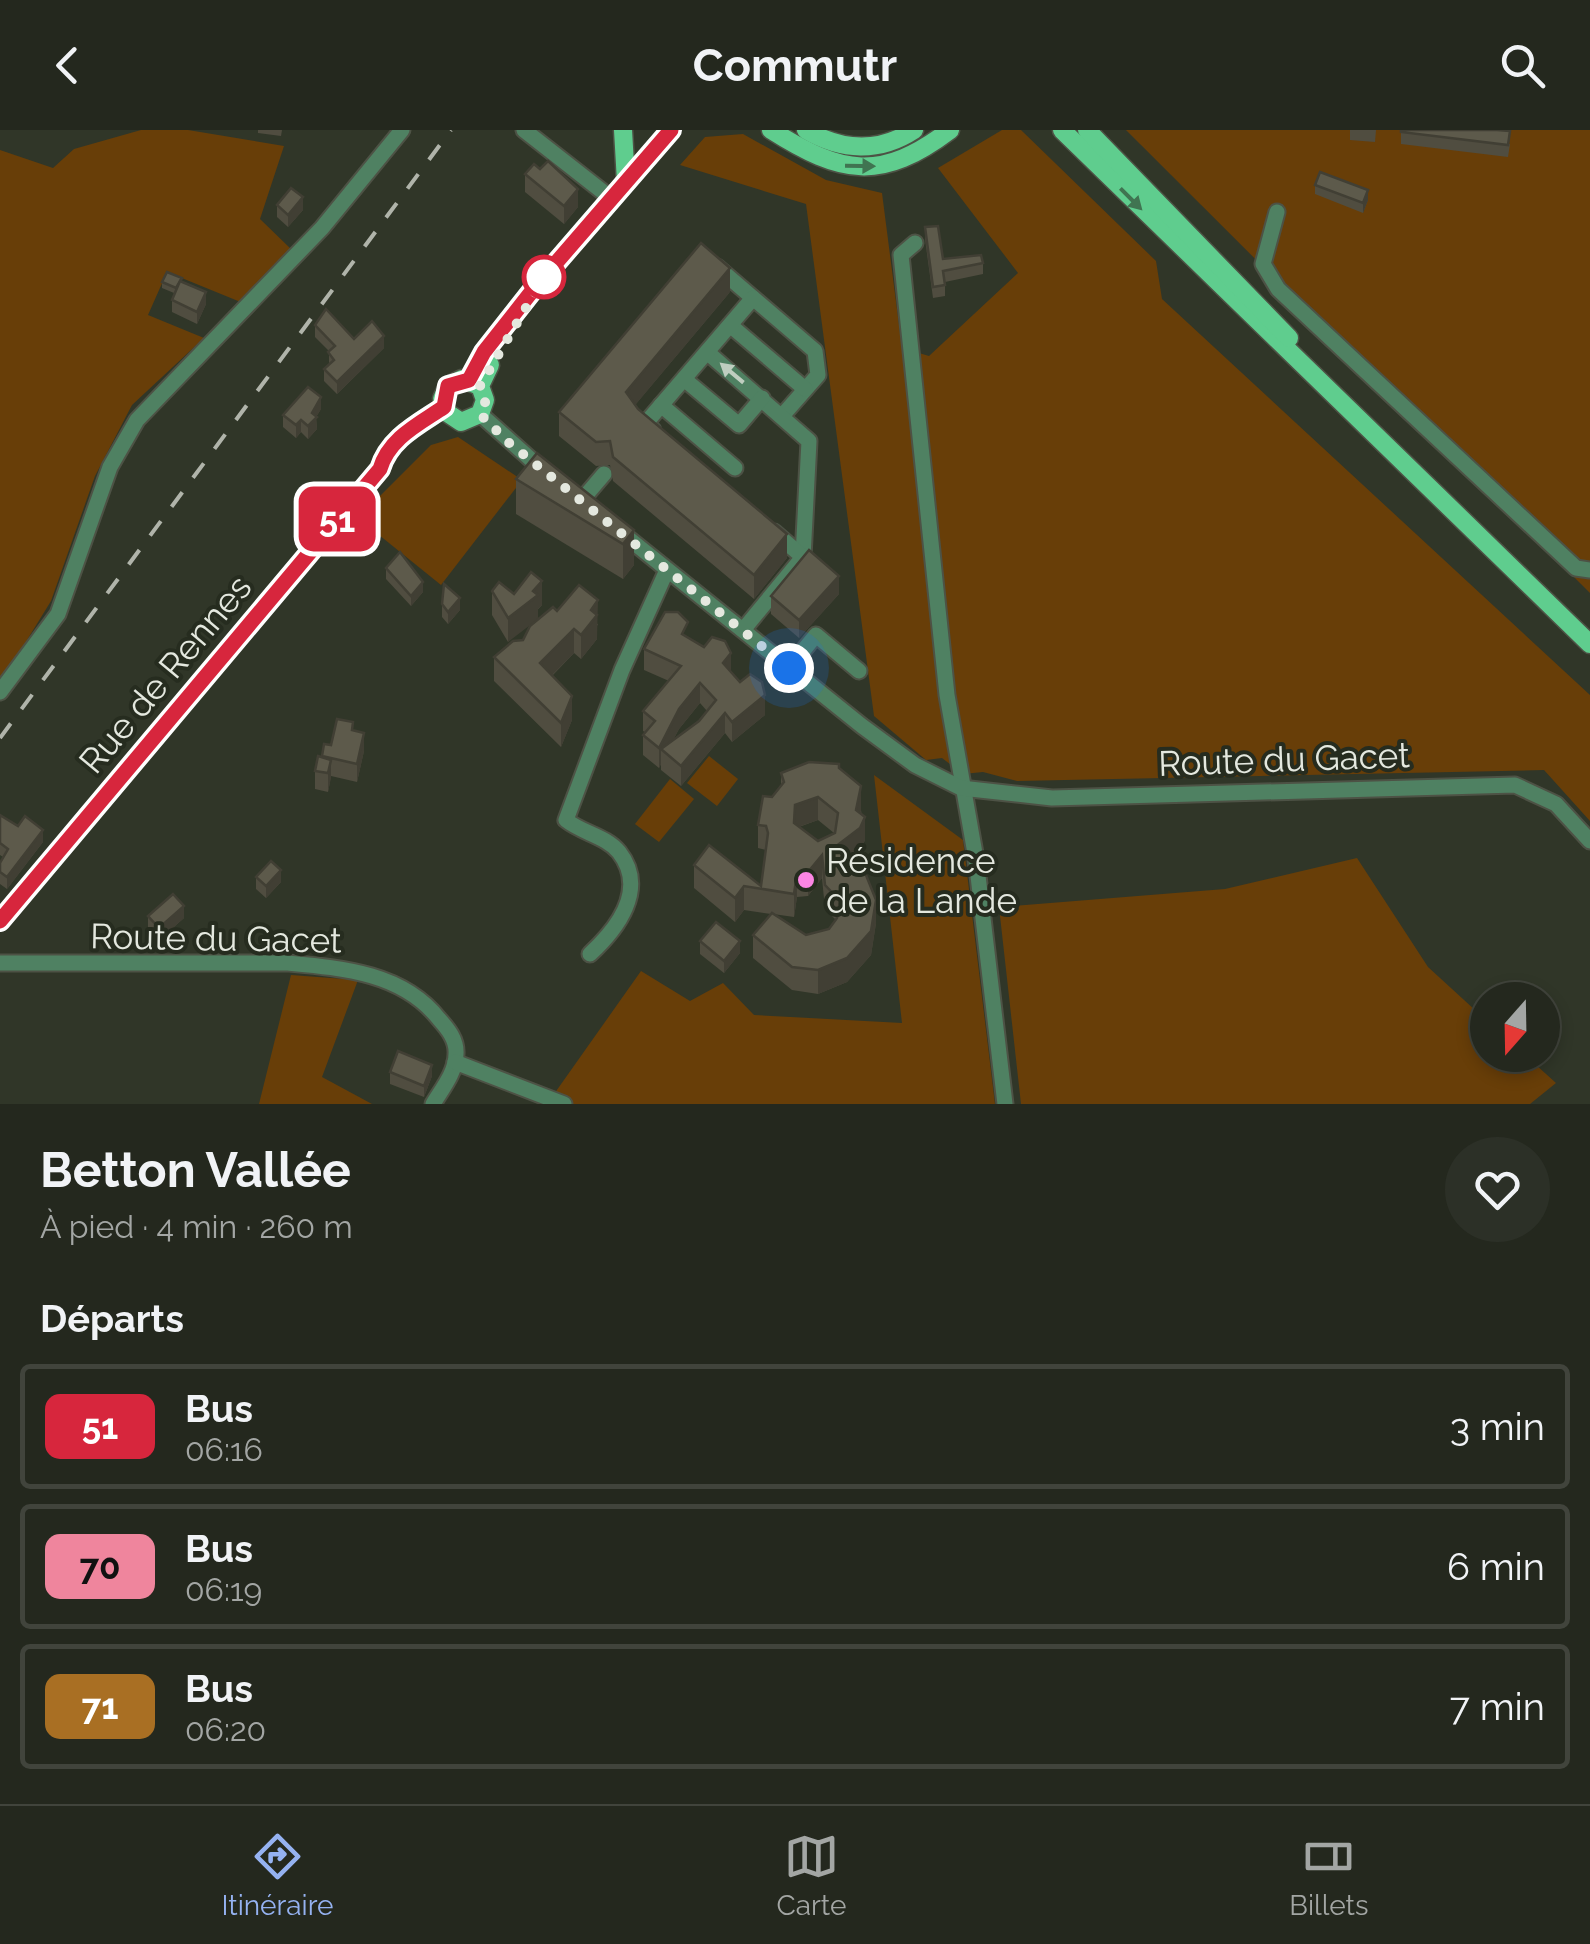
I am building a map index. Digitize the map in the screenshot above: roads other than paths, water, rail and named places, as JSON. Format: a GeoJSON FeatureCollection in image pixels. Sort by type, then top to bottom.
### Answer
{"type":"FeatureCollection","features":[{"type":"Feature","properties":{"kind":"main road"},"geometry":{"type":"LineString","coordinates":[[623,130],[626,182]]}},
{"type":"Feature","properties":{"kind":"main road"},"geometry":{"type":"LineString","coordinates":[[667,134],[686,130]]}},
{"type":"Feature","properties":{"kind":"main road"},"geometry":{"type":"LineString","coordinates":[[772,130],[825,161],[858,168],[902,161],[950,130]]}},
{"type":"Feature","properties":{"kind":"main road"},"geometry":{"type":"LineString","coordinates":[[806,130],[832,142],[863,147],[894,141],[914,130]]}},
{"type":"Feature","properties":{"kind":"main road"},"geometry":{"type":"LineString","coordinates":[[1062,130],[1251,317],[1339,395],[1590,644]]}},
{"type":"Feature","properties":{"kind":"main road"},"geometry":{"type":"LineString","coordinates":[[1086,130],[1262,308],[1339,395]]}},
{"type":"Feature","properties":{"kind":"main road","name":"Rue de Rennes"},"geometry":{"type":"LineString","coordinates":[[0,921],[380,469],[393,462],[447,412],[448,386],[475,383],[484,352],[667,134]]}},
{"type":"Feature","properties":{"kind":"main road"},"geometry":{"type":"LineString","coordinates":[[447,412],[476,417],[486,400],[475,383]]}},
{"type":"Feature","properties":{"kind":"street"},"geometry":{"type":"LineString","coordinates":[[0,692],[58,614],[110,467],[137,420],[322,228],[402,130]]}},
{"type":"Feature","properties":{"kind":"street"},"geometry":{"type":"LineString","coordinates":[[524,130],[612,199]]}},
{"type":"Feature","properties":{"kind":"street"},"geometry":{"type":"LineString","coordinates":[[1276,212],[1263,264],[1278,289],[1576,568],[1590,570]]}},
{"type":"Feature","properties":{"kind":"street"},"geometry":{"type":"LineString","coordinates":[[915,243],[902,255],[961,788],[976,859],[1005,1104]]}},
{"type":"Feature","properties":{"kind":"street"},"geometry":{"type":"LineString","coordinates":[[697,250],[815,351],[818,375],[782,416]]}},
{"type":"Feature","properties":{"kind":"street"},"geometry":{"type":"LineString","coordinates":[[660,436],[643,426],[753,298]]}},
{"type":"Feature","properties":{"kind":"street"},"geometry":{"type":"LineString","coordinates":[[730,325],[806,389]]}},
{"type":"Feature","properties":{"kind":"street"},"geometry":{"type":"LineString","coordinates":[[707,352],[809,441],[804,557],[743,630]]}},
{"type":"Feature","properties":{"kind":"street"},"geometry":{"type":"LineString","coordinates":[[684,379],[754,438]]}},
{"type":"Feature","properties":{"kind":"street"},"geometry":{"type":"LineString","coordinates":[[739,425],[762,398]]}},
{"type":"Feature","properties":{"kind":"street"},"geometry":{"type":"LineString","coordinates":[[661,405],[735,468]]}},
{"type":"Feature","properties":{"kind":"street"},"geometry":{"type":"LineString","coordinates":[[476,417],[595,512]]}},
{"type":"Feature","properties":{"kind":"street"},"geometry":{"type":"LineString","coordinates":[[569,491],[604,474]]}},
{"type":"Feature","properties":{"kind":"street"},"geometry":{"type":"LineString","coordinates":[[760,521],[804,557]]}},
{"type":"Feature","properties":{"kind":"street","name":"Route du Gacet"},"geometry":{"type":"LineString","coordinates":[[610,524],[915,764],[961,788],[1052,798],[1515,784],[1556,804],[1590,841]]}},
{"type":"Feature","properties":{"kind":"street"},"geometry":{"type":"LineString","coordinates":[[590,954],[621,922],[629,900],[628,875],[620,852],[566,820],[667,570]]}},
{"type":"Feature","properties":{"kind":"street"},"geometry":{"type":"LineString","coordinates":[[789,668],[816,636],[859,671]]}},
{"type":"Feature","properties":{"kind":"street","name":"Route du Gacet"},"geometry":{"type":"LineString","coordinates":[[0,964],[288,963],[356,972],[386,980],[428,1005],[454,1039],[455,1062]]}},
{"type":"Feature","properties":{"kind":"street"},"geometry":{"type":"LineString","coordinates":[[433,1104],[455,1062],[564,1104]]}},
{"type":"Feature","properties":{"kind":"railway"},"geometry":{"type":"LineString","coordinates":[[0,738],[451,130]]}},
{"type":"Feature","properties":{"kind":"place","name":"Résidence de la Lande"},"geometry":{"type":"Point","coordinates":[806,880]}}]}
